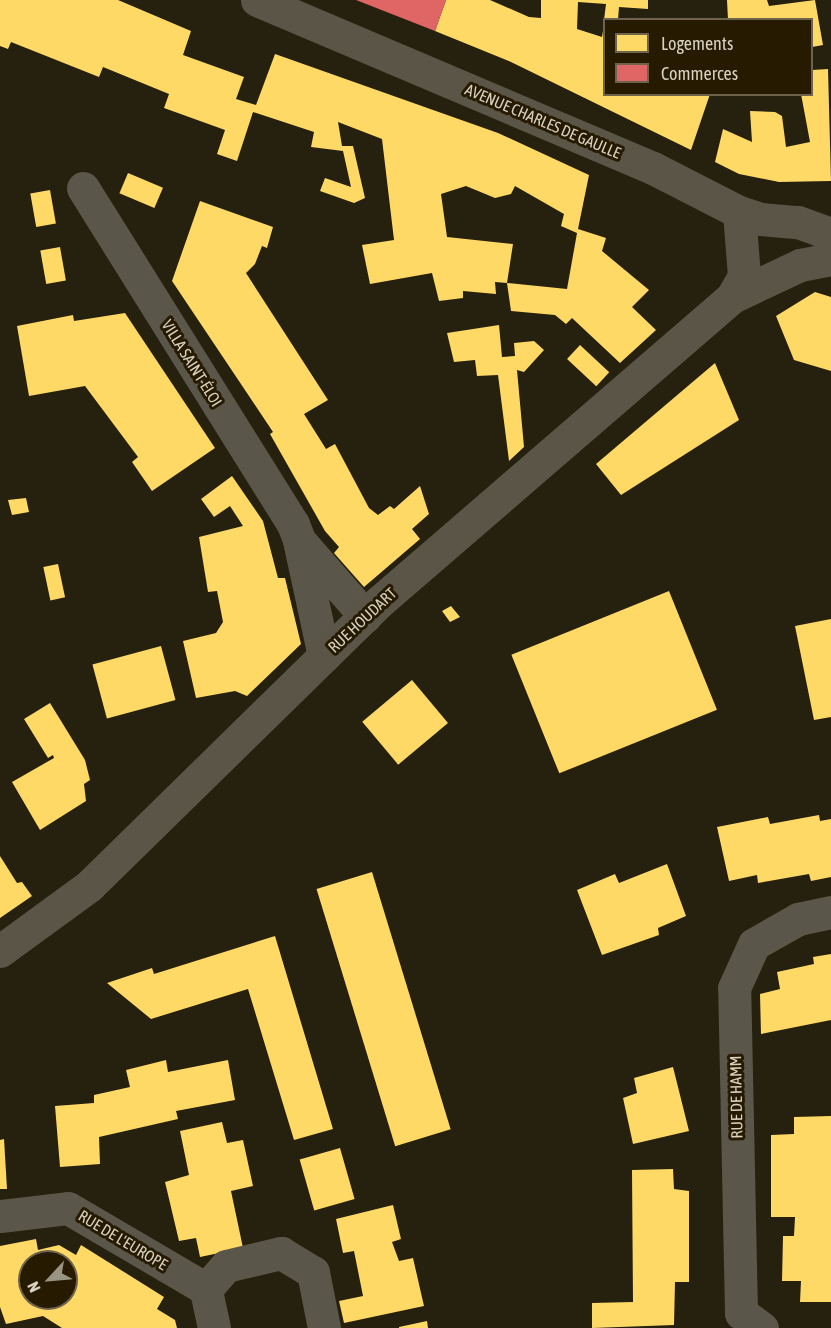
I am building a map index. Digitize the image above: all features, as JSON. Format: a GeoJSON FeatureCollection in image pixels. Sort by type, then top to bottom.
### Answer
{"type":"FeatureCollection","features":[{"type":"Feature","properties":{"kind":"street","name":"AVENUE CHARLES DE GAULLE"},"geometry":{"type":"LineString","coordinates":[[257,0],[652,168],[739,212],[760,219],[798,222],[831,234]]}},
{"type":"Feature","properties":{"kind":"street","name":"VILLA SAINT-ÉLOI"},"geometry":{"type":"LineString","coordinates":[[83,188],[293,524],[299,540],[324,656]]}},
{"type":"Feature","properties":{"kind":"street","name":"RUE HOUDART"},"geometry":{"type":"LineString","coordinates":[[732,297],[744,276],[739,212]]}},
{"type":"Feature","properties":{"kind":"street","name":"RUE HOUDART"},"geometry":{"type":"LineString","coordinates":[[0,951],[88,886],[365,616],[732,297],[800,264],[831,259]]}},
{"type":"Feature","properties":{"kind":"street","name":"VILLA SAINT-ÉLOI"},"geometry":{"type":"LineString","coordinates":[[299,540],[365,616]]}},
{"type":"Feature","properties":{"kind":"street","name":"RUE DE HAMM"},"geometry":{"type":"LineString","coordinates":[[762,1328],[741,1312],[734,988],[754,944],[798,919],[831,912]]}},
{"type":"Feature","properties":{"kind":"street","name":"RUE DE L'EUROPE"},"geometry":{"type":"LineString","coordinates":[[0,1216],[68,1208],[206,1289]]}},
{"type":"Feature","properties":{"kind":"street"},"geometry":{"type":"LineString","coordinates":[[214,1328],[206,1289],[226,1266],[281,1252],[313,1272],[324,1328]]}},
{"type":"Feature","properties":{"kind":"building: Logements"},"geometry":{"type":"Polygon","coordinates":[[[0,0],[118,0],[191,31],[183,55],[244,77],[236,99],[256,105],[275,54],[498,133],[589,175],[578,229],[606,238],[602,251],[649,290],[632,307],[656,330],[620,363],[572,318],[566,324],[555,315],[511,311],[507,283],[495,282],[496,294],[463,291],[463,298],[439,301],[432,273],[370,284],[362,245],[394,240],[382,139],[338,122],[342,146],[353,146],[365,198],[354,203],[320,191],[325,178],[351,187],[343,151],[311,147],[314,132],[253,112],[237,161],[217,154],[225,130],[164,108],[169,94],[103,67],[99,77],[11,42],[8,49],[0,46],[0,0]],[[466,186],[441,194],[447,237],[513,244],[507,283],[567,289],[577,233],[561,226],[564,214],[515,186],[511,194],[495,198],[466,186]]]}},
{"type":"Feature","properties":{"kind":"building: Logements"},"geometry":{"type":"Polygon","coordinates":[[[446,0],[490,0],[529,17],[541,18],[541,0],[648,0],[648,9],[619,7],[618,18],[604,18],[606,4],[578,2],[577,29],[602,37],[603,31],[603,96],[709,96],[691,150],[511,62],[435,31],[446,0]]]}},
{"type":"Feature","properties":{"kind":"building: Logements"},"geometry":{"type":"Polygon","coordinates":[[[727,0],[767,0],[769,6],[815,0],[823,45],[813,47],[813,18],[728,18],[727,0]]]}},
{"type":"Feature","properties":{"kind":"building: Logements"},"geometry":{"type":"Polygon","coordinates":[[[828,69],[831,181],[779,182],[739,174],[715,162],[723,129],[752,142],[750,111],[775,112],[782,116],[786,147],[810,142],[801,96],[813,96],[813,70],[828,69]]]}},
{"type":"Feature","properties":{"kind":"building: Logements"},"geometry":{"type":"Polygon","coordinates":[[[128,173],[163,188],[154,208],[119,193],[128,173]]]}},
{"type":"Feature","properties":{"kind":"building: Logements"},"geometry":{"type":"Polygon","coordinates":[[[50,190],[56,223],[36,227],[30,193],[50,190]]]}},
{"type":"Feature","properties":{"kind":"building: Logements"},"geometry":{"type":"Polygon","coordinates":[[[200,201],[273,227],[267,248],[262,246],[255,264],[246,273],[328,400],[304,414],[326,449],[335,444],[369,508],[378,515],[390,506],[394,509],[420,486],[429,514],[412,529],[420,539],[364,587],[334,553],[339,547],[325,531],[270,434],[273,432],[172,281],[200,201]]]}},
{"type":"Feature","properties":{"kind":"building: Logements"},"geometry":{"type":"Polygon","coordinates":[[[60,247],[66,280],[46,284],[40,250],[60,247]]]}},
{"type":"Feature","properties":{"kind":"building: Logements"},"geometry":{"type":"Polygon","coordinates":[[[815,292],[831,297],[831,371],[794,360],[776,316],[815,292]]]}},
{"type":"Feature","properties":{"kind":"building: Logements"},"geometry":{"type":"Polygon","coordinates":[[[125,313],[215,448],[152,491],[132,462],[138,457],[85,386],[29,396],[17,326],[73,315],[74,321],[125,313]]]}},
{"type":"Feature","properties":{"kind":"building: Logements"},"geometry":{"type":"Polygon","coordinates":[[[499,325],[502,357],[515,356],[514,343],[534,341],[544,350],[524,372],[517,370],[524,447],[509,461],[498,375],[477,376],[475,360],[454,362],[447,333],[499,325]]]}},
{"type":"Feature","properties":{"kind":"building: Logements"},"geometry":{"type":"Polygon","coordinates":[[[580,345],[609,372],[596,386],[567,359],[580,345]]]}},
{"type":"Feature","properties":{"kind":"building: Logements"},"geometry":{"type":"Polygon","coordinates":[[[715,363],[739,420],[621,495],[596,464],[715,363]]]}},
{"type":"Feature","properties":{"kind":"building: Logements"},"geometry":{"type":"Polygon","coordinates":[[[232,476],[263,521],[278,578],[285,578],[301,644],[247,696],[235,691],[196,698],[183,641],[216,633],[223,622],[217,591],[208,592],[199,537],[243,526],[230,506],[214,517],[201,499],[232,476]]]}},
{"type":"Feature","properties":{"kind":"building: Logements"},"geometry":{"type":"Polygon","coordinates":[[[26,498],[29,512],[12,515],[8,500],[26,498]]]}},
{"type":"Feature","properties":{"kind":"building: Logements"},"geometry":{"type":"Polygon","coordinates":[[[58,564],[65,597],[50,600],[43,567],[58,564]]]}},
{"type":"Feature","properties":{"kind":"building: Logements"},"geometry":{"type":"Polygon","coordinates":[[[669,591],[717,710],[559,773],[511,655],[669,591]]]}},
{"type":"Feature","properties":{"kind":"building: Logements"},"geometry":{"type":"Polygon","coordinates":[[[451,606],[460,617],[450,622],[442,611],[451,606]]]}},
{"type":"Feature","properties":{"kind":"building: Logements"},"geometry":{"type":"Polygon","coordinates":[[[831,619],[831,717],[814,720],[795,626],[831,619]]]}},
{"type":"Feature","properties":{"kind":"building: Logements"},"geometry":{"type":"Polygon","coordinates":[[[161,646],[175,700],[107,718],[92,664],[161,646]]]}},
{"type":"Feature","properties":{"kind":"building: Logements"},"geometry":{"type":"Polygon","coordinates":[[[412,680],[448,723],[398,765],[362,722],[412,680]]]}},
{"type":"Feature","properties":{"kind":"building: Logements"},"geometry":{"type":"Polygon","coordinates":[[[50,703],[85,760],[90,780],[84,784],[86,801],[40,830],[12,782],[54,758],[53,755],[48,758],[24,719],[50,703]]]}},
{"type":"Feature","properties":{"kind":"building: Logements"},"geometry":{"type":"Polygon","coordinates":[[[819,815],[820,821],[831,819],[831,877],[811,881],[809,874],[758,883],[757,875],[729,881],[717,827],[768,817],[770,824],[819,815]]]}},
{"type":"Feature","properties":{"kind":"building: Logements"},"geometry":{"type":"Polygon","coordinates":[[[0,856],[17,883],[22,882],[32,896],[0,918],[0,856]]]}},
{"type":"Feature","properties":{"kind":"building: Logements"},"geometry":{"type":"Polygon","coordinates":[[[667,864],[686,916],[658,928],[659,935],[602,955],[577,890],[615,874],[619,883],[667,864]]]}},
{"type":"Feature","properties":{"kind":"building: Logements"},"geometry":{"type":"Polygon","coordinates":[[[372,872],[451,1129],[395,1146],[317,889],[372,872]]]}},
{"type":"Feature","properties":{"kind":"building: Logements"},"geometry":{"type":"Polygon","coordinates":[[[275,936],[333,1129],[294,1140],[248,989],[151,1019],[107,983],[152,968],[154,974],[275,936]]]}},
{"type":"Feature","properties":{"kind":"building: Logements"},"geometry":{"type":"Polygon","coordinates":[[[831,954],[831,1020],[761,1034],[760,994],[780,989],[777,972],[814,964],[813,957],[831,954]]]}},
{"type":"Feature","properties":{"kind":"building: Logements"},"geometry":{"type":"Polygon","coordinates":[[[166,1060],[168,1072],[228,1060],[235,1100],[176,1111],[178,1119],[99,1137],[100,1164],[60,1167],[55,1106],[94,1103],[94,1095],[130,1087],[126,1070],[166,1060]]]}},
{"type":"Feature","properties":{"kind":"building: Logements"},"geometry":{"type":"Polygon","coordinates":[[[673,1067],[689,1131],[633,1144],[623,1098],[637,1093],[634,1078],[673,1067]]]}},
{"type":"Feature","properties":{"kind":"building: Logements"},"geometry":{"type":"Polygon","coordinates":[[[831,1116],[831,1302],[800,1302],[801,1281],[782,1281],[783,1236],[794,1236],[795,1217],[771,1217],[771,1135],[794,1134],[794,1117],[831,1116]]]}},
{"type":"Feature","properties":{"kind":"building: Logements"},"geometry":{"type":"Polygon","coordinates":[[[222,1122],[227,1143],[243,1140],[253,1186],[231,1191],[243,1248],[200,1257],[196,1238],[179,1241],[165,1182],[189,1175],[180,1131],[222,1122]]]}},
{"type":"Feature","properties":{"kind":"building: Logements"},"geometry":{"type":"Polygon","coordinates":[[[4,1139],[7,1189],[0,1189],[0,1140],[4,1139]]]}},
{"type":"Feature","properties":{"kind":"building: Logements"},"geometry":{"type":"Polygon","coordinates":[[[340,1148],[355,1199],[314,1211],[300,1160],[340,1148]]]}},
{"type":"Feature","properties":{"kind":"building: Logements"},"geometry":{"type":"Polygon","coordinates":[[[673,1169],[674,1189],[689,1191],[689,1282],[675,1282],[674,1325],[592,1328],[592,1303],[633,1302],[632,1170],[673,1169]]]}},
{"type":"Feature","properties":{"kind":"building: Logements"},"geometry":{"type":"Polygon","coordinates":[[[393,1205],[401,1239],[392,1242],[399,1261],[413,1258],[424,1306],[344,1323],[339,1301],[363,1296],[354,1251],[343,1253],[336,1219],[393,1205]]]}},
{"type":"Feature","properties":{"kind":"building: Logements"},"geometry":{"type":"Polygon","coordinates":[[[36,1239],[38,1250],[18,1250],[18,1310],[78,1310],[78,1251],[81,1245],[164,1297],[157,1309],[175,1320],[177,1328],[62,1328],[43,1316],[6,1324],[0,1307],[0,1246],[36,1239]]]}},
{"type":"Feature","properties":{"kind":"building: Logements"},"geometry":{"type":"Polygon","coordinates":[[[59,1245],[68,1250],[38,1250],[59,1245]]]}},
{"type":"Feature","properties":{"kind":"building: Logements"},"geometry":{"type":"Polygon","coordinates":[[[427,1321],[428,1328],[399,1328],[399,1327],[427,1321]]]}},
{"type":"Feature","properties":{"kind":"building: Commerces"},"geometry":{"type":"Polygon","coordinates":[[[356,0],[446,0],[435,31],[356,0]]]}}]}
